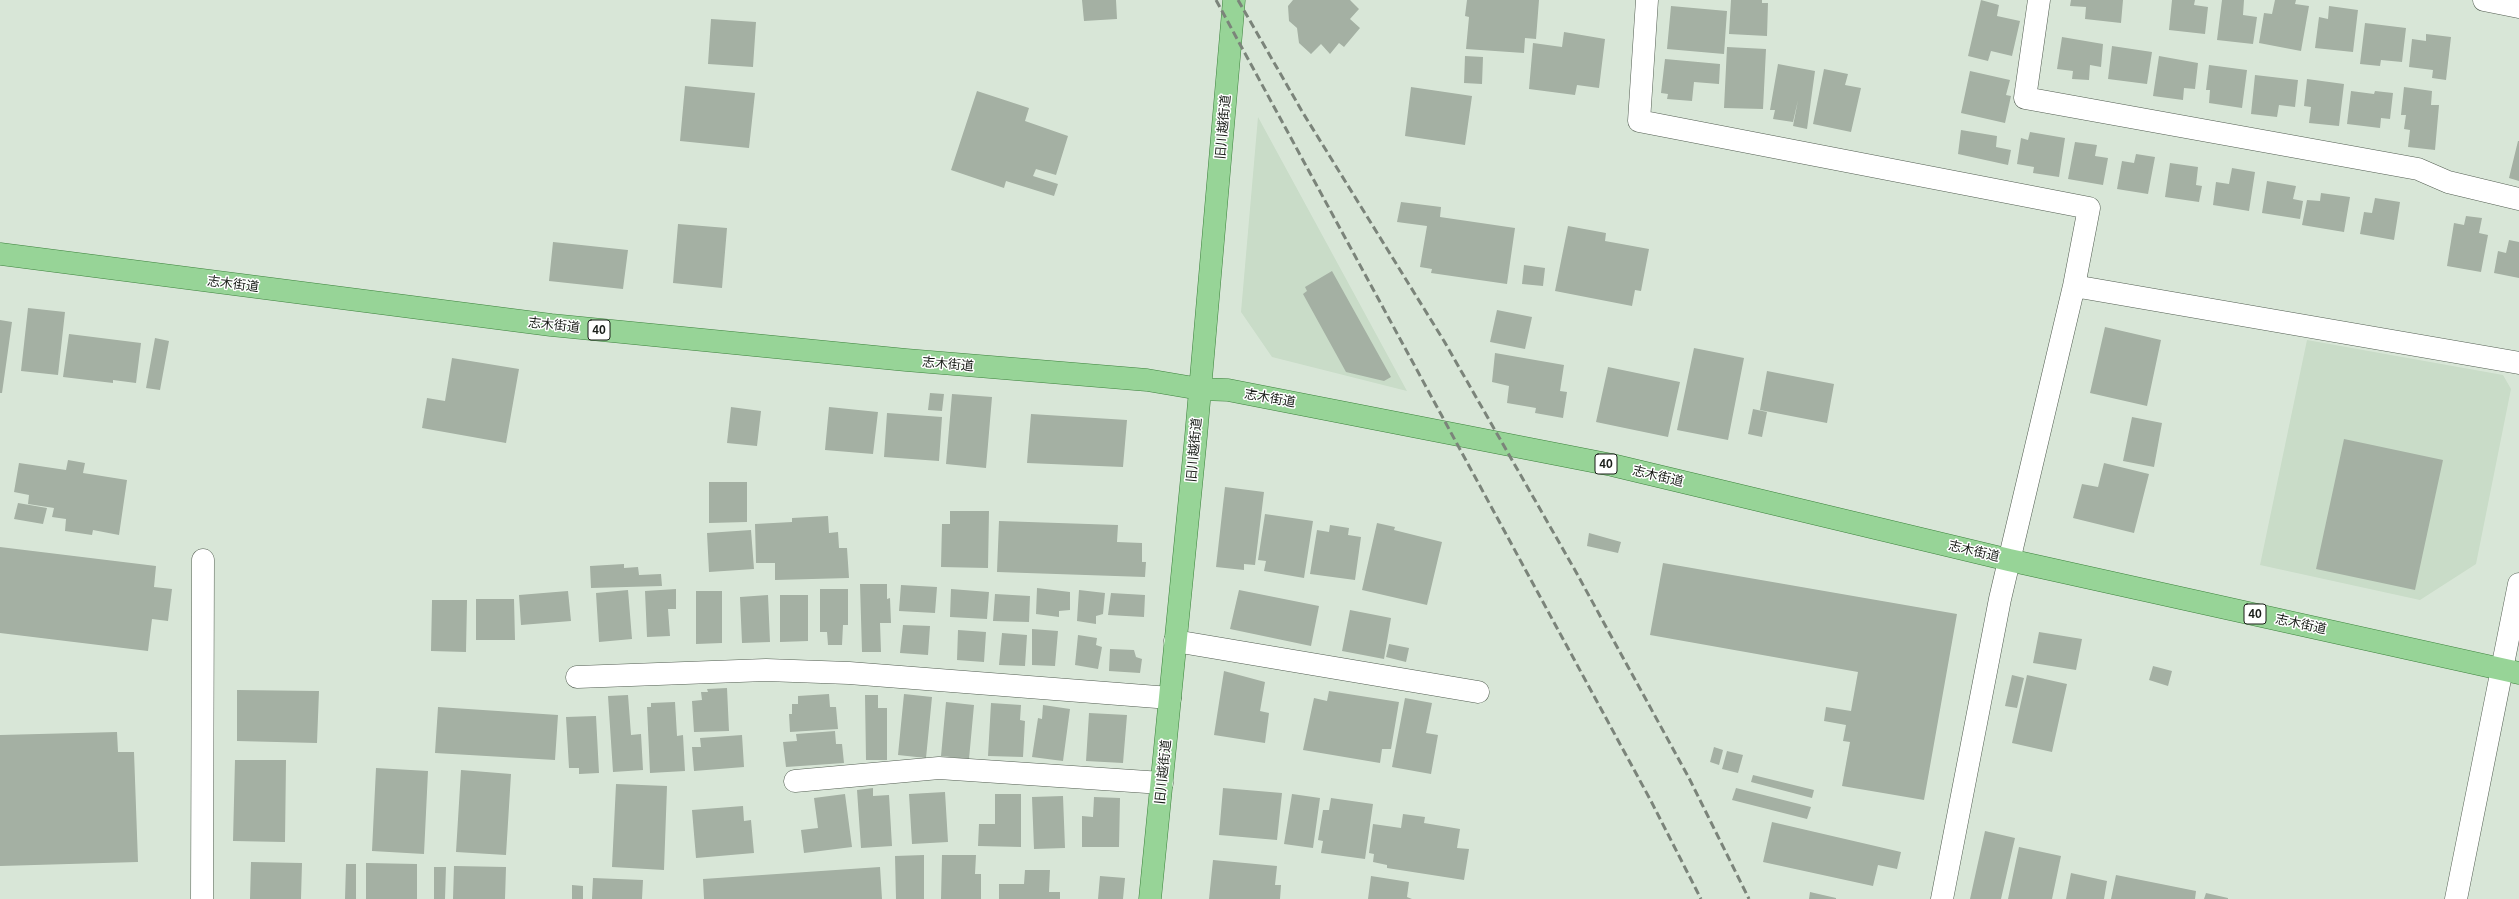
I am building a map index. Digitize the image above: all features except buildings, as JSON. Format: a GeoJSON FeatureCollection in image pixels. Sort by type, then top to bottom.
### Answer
{"type":"FeatureCollection","features":[{"type":"Feature","properties":{"kind":"main road","name":"旧川越街道"},"geometry":{"type":"LineString","coordinates":[[1150,899],[1200,388],[1234,0]]}},
{"type":"Feature","properties":{"kind":"main road","name":"志木街道"},"geometry":{"type":"LineString","coordinates":[[0,254],[551,325],[906,360],[1147,380],[1200,388],[1228,390],[1287,400],[1612,465],[2009,560],[2510,671]]}},
{"type":"Feature","properties":{"kind":"street"},"geometry":{"type":"LineString","coordinates":[[1646,0],[1639,121],[2089,208],[2074,286],[2009,560],[1942,899]]}},
{"type":"Feature","properties":{"kind":"street"},"geometry":{"type":"LineString","coordinates":[[2039,0],[2025,98],[2418,169],[2448,182],[2519,199]]}},
{"type":"Feature","properties":{"kind":"street"},"geometry":{"type":"LineString","coordinates":[[2484,0],[2519,7]]}},
{"type":"Feature","properties":{"kind":"street"},"geometry":{"type":"LineString","coordinates":[[2074,286],[2519,363]]}},
{"type":"Feature","properties":{"kind":"street"},"geometry":{"type":"LineString","coordinates":[[202,899],[203,560]]}},
{"type":"Feature","properties":{"kind":"street"},"geometry":{"type":"LineString","coordinates":[[2456,899],[2510,671],[2519,584]]}},
{"type":"Feature","properties":{"kind":"street"},"geometry":{"type":"LineString","coordinates":[[1175,641],[1478,692]]}},
{"type":"Feature","properties":{"kind":"street"},"geometry":{"type":"LineString","coordinates":[[577,677],[766,670],[841,672],[1170,698]]}},
{"type":"Feature","properties":{"kind":"street"},"geometry":{"type":"LineString","coordinates":[[795,781],[939,768],[1162,782]]}},
{"type":"Feature","properties":{"kind":"shaded area"},"geometry":{"type":"Polygon","coordinates":[[[1258,117],[1407,391],[1272,357],[1241,312],[1258,117]]]}},
{"type":"Feature","properties":{"kind":"shaded area"},"geometry":{"type":"Polygon","coordinates":[[[2307,340],[2503,375],[2511,389],[2476,564],[2420,600],[2260,565],[2307,340]]]}},
{"type":"Feature","properties":{"kind":"railway"},"geometry":{"type":"LineString","coordinates":[[1216,0],[1651,801],[1701,899]]}},
{"type":"Feature","properties":{"kind":"railway"},"geometry":{"type":"LineString","coordinates":[[1238,0],[1303,113],[1444,341],[1576,572],[1689,778],[1749,899]]}}]}
